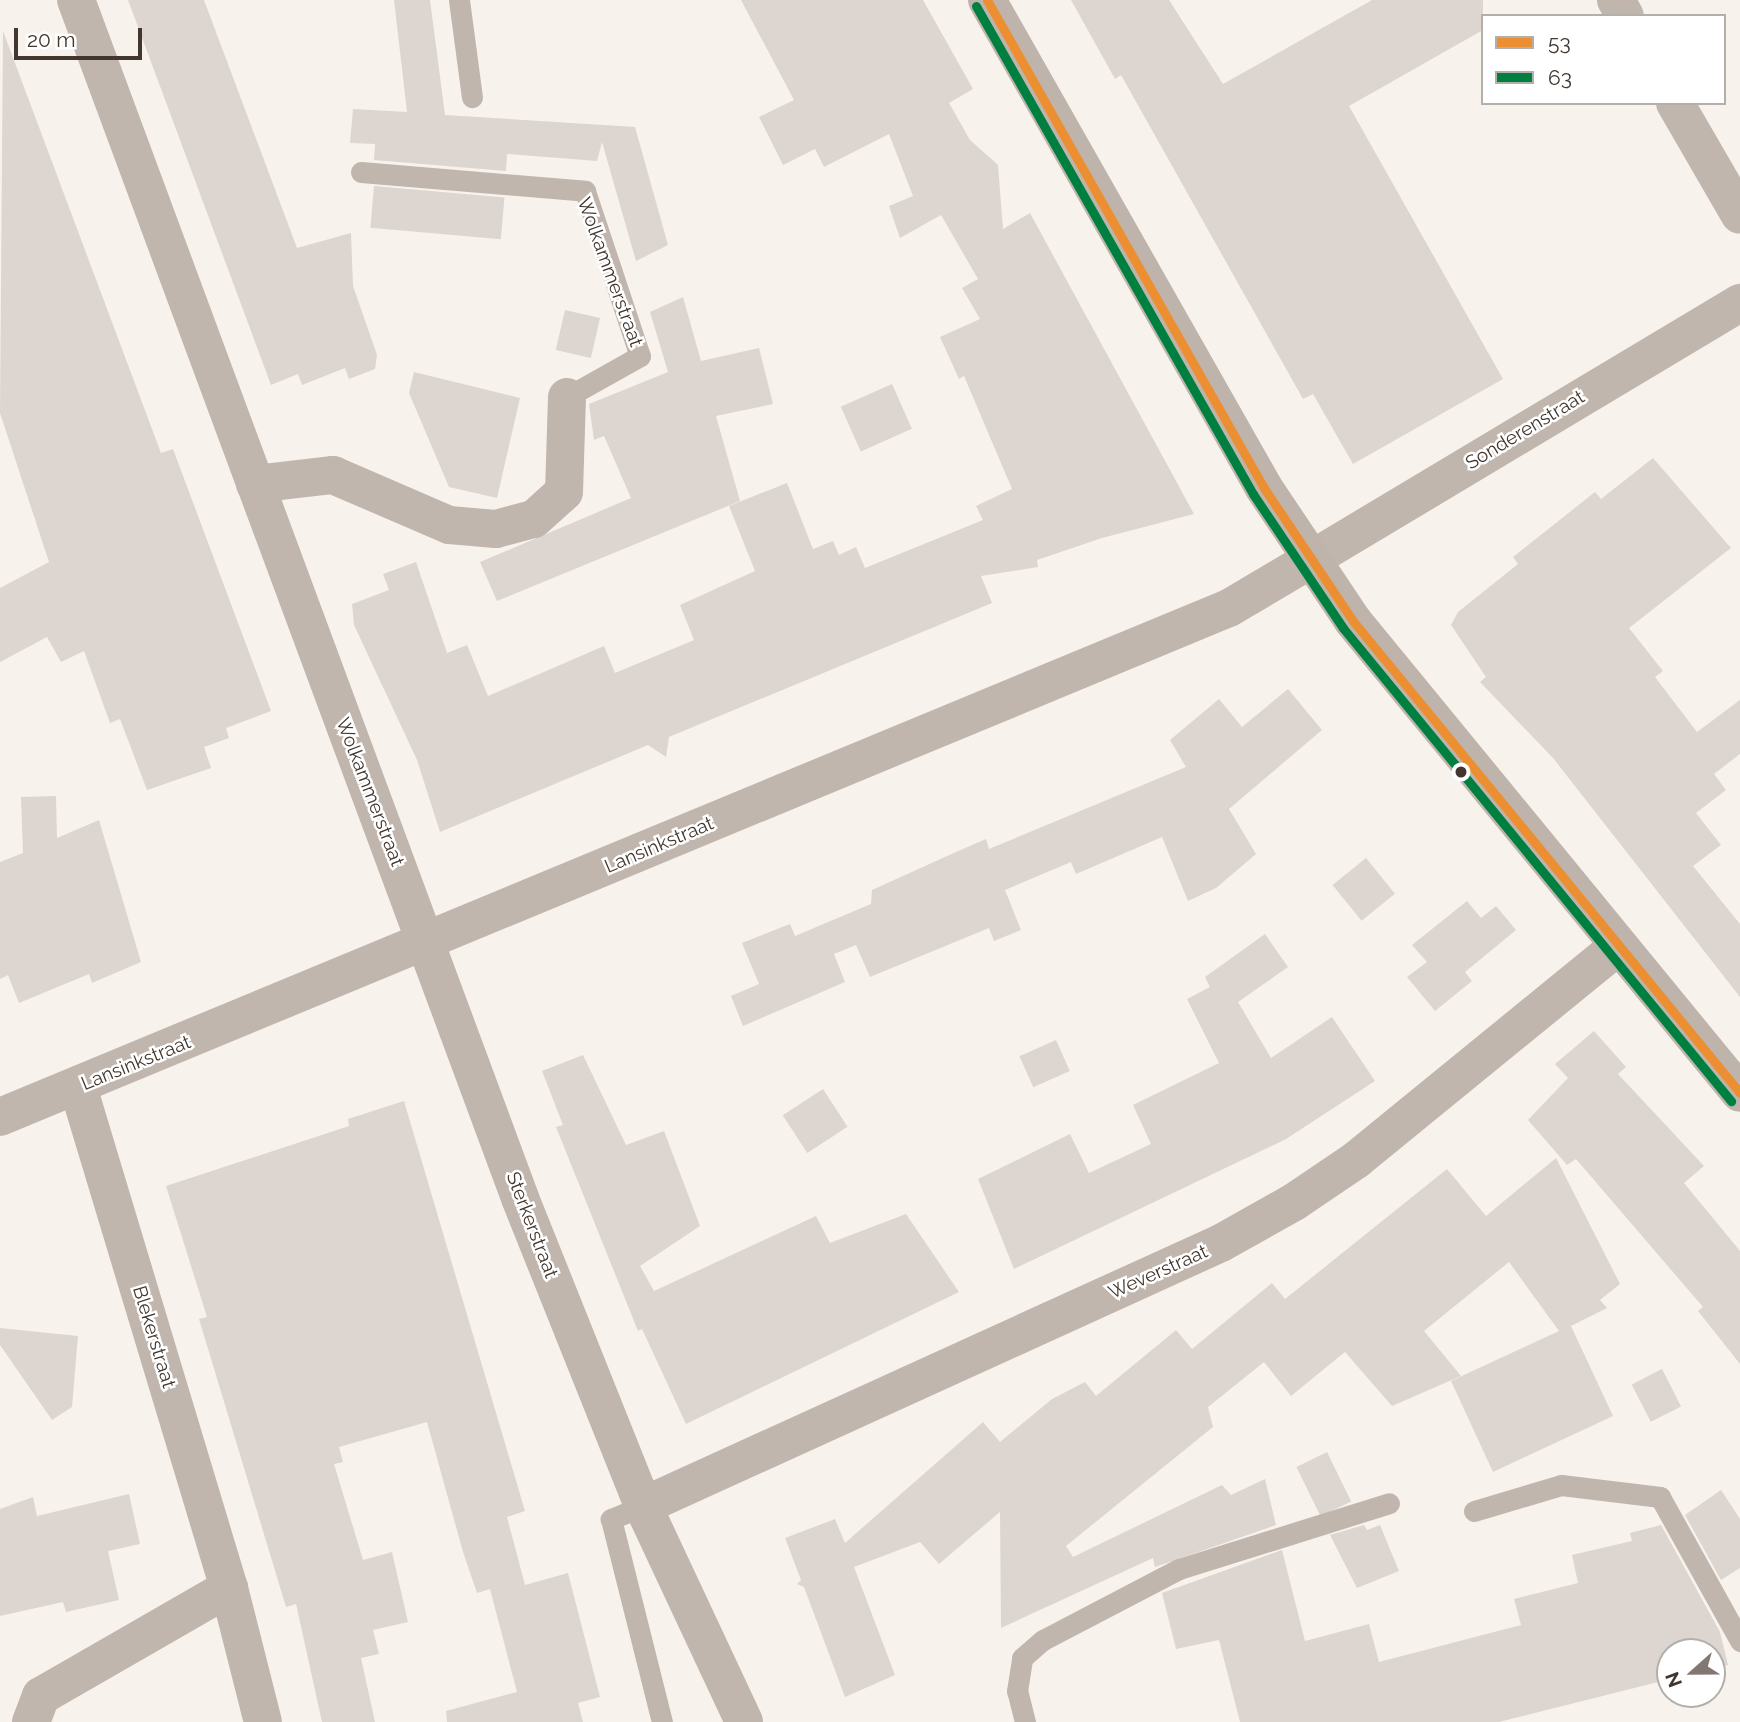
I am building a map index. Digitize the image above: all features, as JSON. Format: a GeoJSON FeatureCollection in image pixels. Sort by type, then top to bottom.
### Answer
{"type":"FeatureCollection","features":[{"type":"Feature","properties":{"kind":"main road"},"geometry":{"type":"LineString","coordinates":[[987,0],[1264,488],[1353,621],[1617,947],[1740,1093]]}},
{"type":"Feature","properties":{"kind":"street","name":"Wolkammerstraat"},"geometry":{"type":"LineString","coordinates":[[76,0],[427,942]]}},
{"type":"Feature","properties":{"kind":"street"},"geometry":{"type":"LineString","coordinates":[[1676,105],[1740,215]]}},
{"type":"Feature","properties":{"kind":"street","name":"Sonderenstraat"},"geometry":{"type":"LineString","coordinates":[[1312,559],[1740,303]]}},
{"type":"Feature","properties":{"kind":"street","name":"Wolkammerstraat"},"geometry":{"type":"LineString","coordinates":[[255,484],[333,475],[449,525],[496,529],[534,519],[564,492],[567,397]]}},
{"type":"Feature","properties":{"kind":"street","name":"Lansinkstraat"},"geometry":{"type":"LineString","coordinates":[[0,1117],[78,1087],[1229,608],[1312,559]]}},
{"type":"Feature","properties":{"kind":"street","name":"Sterkerstraat"},"geometry":{"type":"LineString","coordinates":[[427,942],[643,1506],[744,1722]]}},
{"type":"Feature","properties":{"kind":"street","name":"Weverstraat"},"geometry":{"type":"LineString","coordinates":[[643,1506],[1221,1243],[1294,1202],[1356,1160],[1617,947]]}},
{"type":"Feature","properties":{"kind":"street","name":"Blekerstraat"},"geometry":{"type":"LineString","coordinates":[[78,1087],[229,1588],[263,1722]]}},
{"type":"Feature","properties":{"kind":"street"},"geometry":{"type":"LineString","coordinates":[[31,1722],[41,1696],[229,1588]]}},
{"type":"Feature","properties":{"kind":"lane"},"geometry":{"type":"LineString","coordinates":[[459,0],[472,97]]}},
{"type":"Feature","properties":{"kind":"lane","name":"Wolkammerstraat"},"geometry":{"type":"LineString","coordinates":[[361,172],[584,191],[640,356],[567,397]]}},
{"type":"Feature","properties":{"kind":"lane"},"geometry":{"type":"LineString","coordinates":[[1474,1511],[1561,1485],[1660,1497],[1740,1641]]}},
{"type":"Feature","properties":{"kind":"lane"},"geometry":{"type":"LineString","coordinates":[[1025,1722],[1017,1691],[1022,1658],[1043,1640],[1180,1569],[1389,1503]]}},
{"type":"Feature","properties":{"kind":"lane"},"geometry":{"type":"LineString","coordinates":[[643,1506],[611,1519],[662,1722]]}},
{"type":"Feature","properties":{"kind":"building"},"geometry":{"type":"Polygon","coordinates":[[[128,0],[204,0],[297,248],[351,233],[353,286],[377,355],[375,369],[349,379],[345,368],[302,385],[298,374],[271,385],[128,0]]]}},
{"type":"Feature","properties":{"kind":"building"},"geometry":{"type":"Polygon","coordinates":[[[394,0],[430,0],[445,115],[635,127],[668,245],[636,261],[602,142],[597,161],[507,154],[506,171],[374,160],[375,144],[350,143],[353,109],[407,112],[394,0]]]}},
{"type":"Feature","properties":{"kind":"building"},"geometry":{"type":"Polygon","coordinates":[[[741,0],[923,0],[973,89],[949,103],[970,140],[998,165],[1003,229],[1030,213],[1194,514],[1102,538],[1037,560],[1038,567],[981,576],[992,603],[669,737],[666,757],[648,745],[440,832],[417,760],[354,625],[352,604],[389,590],[383,574],[416,562],[447,653],[467,645],[488,696],[604,646],[615,673],[694,640],[680,605],[755,571],[729,506],[787,483],[813,549],[833,541],[839,555],[856,547],[865,568],[983,520],[976,506],[1012,489],[964,376],[959,379],[940,337],[980,319],[962,288],[978,279],[941,215],[900,238],[889,206],[913,196],[889,134],[824,167],[815,149],[783,165],[759,117],[794,100],[741,0]]]}},
{"type":"Feature","properties":{"kind":"building"},"geometry":{"type":"Polygon","coordinates":[[[1071,0],[1169,0],[1223,84],[1372,0],[1483,0],[1481,31],[1349,106],[1503,379],[1353,464],[1313,394],[1303,399],[1121,75],[1115,79],[1071,0]]]}},
{"type":"Feature","properties":{"kind":"building"},"geometry":{"type":"Polygon","coordinates":[[[3,31],[161,453],[173,449],[271,711],[226,728],[229,738],[204,747],[211,768],[147,790],[120,719],[110,723],[84,651],[61,662],[47,637],[0,662],[0,588],[49,562],[0,413],[3,31]]]}},
{"type":"Feature","properties":{"kind":"building"},"geometry":{"type":"Polygon","coordinates":[[[374,186],[505,197],[501,239],[370,228],[374,186]]]}},
{"type":"Feature","properties":{"kind":"building"},"geometry":{"type":"Polygon","coordinates":[[[683,297],[701,361],[759,348],[773,404],[716,416],[740,501],[497,601],[480,562],[631,498],[604,436],[594,440],[589,404],[668,372],[650,312],[683,297]]]}},
{"type":"Feature","properties":{"kind":"building"},"geometry":{"type":"Polygon","coordinates":[[[565,310],[600,318],[591,358],[556,350],[565,310]]]}},
{"type":"Feature","properties":{"kind":"building"},"geometry":{"type":"Polygon","coordinates":[[[414,372],[520,398],[497,498],[449,487],[409,393],[414,372]]]}},
{"type":"Feature","properties":{"kind":"building"},"geometry":{"type":"Polygon","coordinates":[[[892,384],[912,429],[861,452],[841,407],[892,384]]]}},
{"type":"Feature","properties":{"kind":"building"},"geometry":{"type":"Polygon","coordinates":[[[1653,458],[1731,548],[1629,628],[1663,671],[1655,677],[1697,732],[1740,700],[1740,754],[1714,774],[1726,790],[1696,813],[1721,845],[1693,866],[1740,924],[1740,997],[1553,758],[1480,682],[1486,677],[1451,625],[1458,612],[1518,564],[1513,557],[1595,492],[1601,499],[1653,458]]]}},
{"type":"Feature","properties":{"kind":"building"},"geometry":{"type":"Polygon","coordinates":[[[1288,689],[1322,730],[1229,809],[1256,854],[1216,888],[1188,901],[1162,837],[1076,874],[1071,862],[1005,890],[1021,930],[994,941],[989,928],[870,977],[856,945],[834,954],[845,982],[743,1026],[731,996],[759,984],[742,943],[790,924],[795,936],[871,904],[872,890],[986,839],[989,849],[1186,767],[1170,740],[1219,699],[1242,727],[1288,689]]]}},
{"type":"Feature","properties":{"kind":"building"},"geometry":{"type":"Polygon","coordinates":[[[56,796],[57,838],[99,820],[141,962],[92,983],[89,974],[19,1003],[8,975],[0,979],[0,862],[23,853],[21,797],[56,796]]]}},
{"type":"Feature","properties":{"kind":"building"},"geometry":{"type":"Polygon","coordinates":[[[1366,858],[1395,894],[1362,921],[1333,885],[1366,858]]]}},
{"type":"Feature","properties":{"kind":"building"},"geometry":{"type":"Polygon","coordinates":[[[1467,901],[1481,918],[1496,906],[1516,930],[1465,972],[1472,981],[1435,1011],[1407,977],[1427,962],[1412,945],[1467,901]]]}},
{"type":"Feature","properties":{"kind":"building"},"geometry":{"type":"Polygon","coordinates":[[[1265,934],[1288,967],[1238,1002],[1271,1058],[1332,1017],[1375,1081],[1286,1139],[1014,1269],[978,1179],[1070,1134],[1089,1173],[1151,1144],[1133,1105],[1219,1063],[1187,999],[1210,987],[1205,977],[1265,934]]]}},
{"type":"Feature","properties":{"kind":"building"},"geometry":{"type":"Polygon","coordinates":[[[1594,1031],[1626,1067],[1618,1074],[1704,1166],[1684,1183],[1740,1251],[1740,1364],[1698,1311],[1703,1307],[1576,1159],[1567,1165],[1528,1120],[1568,1078],[1555,1064],[1594,1031]]]}},
{"type":"Feature","properties":{"kind":"building"},"geometry":{"type":"Polygon","coordinates":[[[1056,1040],[1070,1071],[1033,1087],[1019,1056],[1056,1040]]]}},
{"type":"Feature","properties":{"kind":"building"},"geometry":{"type":"Polygon","coordinates":[[[583,1055],[626,1145],[664,1131],[700,1226],[640,1266],[654,1291],[816,1216],[830,1243],[906,1214],[959,1292],[686,1424],[642,1329],[638,1331],[556,1127],[563,1125],[542,1071],[583,1055]]]}},
{"type":"Feature","properties":{"kind":"building"},"geometry":{"type":"Polygon","coordinates":[[[823,1089],[848,1127],[807,1153],[783,1115],[823,1089]]]}},
{"type":"Feature","properties":{"kind":"building"},"geometry":{"type":"Polygon","coordinates":[[[404,1101],[525,1511],[507,1517],[525,1585],[568,1573],[600,1697],[578,1703],[583,1722],[447,1722],[446,1711],[517,1692],[490,1589],[477,1593],[463,1552],[427,1422],[339,1447],[343,1462],[334,1464],[363,1560],[392,1552],[408,1622],[373,1630],[379,1654],[361,1658],[375,1722],[322,1722],[296,1604],[286,1607],[199,1319],[207,1317],[166,1186],[349,1126],[348,1119],[404,1101]]]}},
{"type":"Feature","properties":{"kind":"building"},"geometry":{"type":"Polygon","coordinates":[[[1556,1158],[1620,1284],[1600,1300],[1607,1308],[1571,1326],[1613,1416],[1493,1472],[1451,1381],[1559,1331],[1509,1262],[1424,1331],[1461,1376],[1392,1406],[1345,1352],[1291,1396],[1264,1362],[1208,1407],[1213,1427],[1066,1546],[1073,1557],[1222,1485],[1231,1495],[1265,1479],[1276,1525],[1155,1567],[1153,1558],[1001,1628],[1000,1512],[939,1564],[920,1542],[854,1567],[895,1675],[845,1697],[804,1587],[797,1584],[801,1580],[785,1538],[835,1519],[845,1543],[983,1422],[1000,1442],[1052,1399],[1085,1382],[1096,1396],[1176,1330],[1192,1349],[1272,1283],[1285,1299],[1447,1169],[1486,1216],[1556,1158]]]}},
{"type":"Feature","properties":{"kind":"building"},"geometry":{"type":"Polygon","coordinates":[[[0,1328],[78,1336],[72,1407],[52,1420],[0,1345],[0,1328]]]}},
{"type":"Feature","properties":{"kind":"building"},"geometry":{"type":"Polygon","coordinates":[[[1662,1369],[1681,1406],[1651,1422],[1632,1384],[1662,1369]]]}},
{"type":"Feature","properties":{"kind":"building"},"geometry":{"type":"Polygon","coordinates":[[[1327,1452],[1351,1501],[1321,1516],[1296,1467],[1327,1452]]]}},
{"type":"Feature","properties":{"kind":"building"},"geometry":{"type":"Polygon","coordinates":[[[1721,1490],[1740,1519],[1740,1568],[1721,1580],[1685,1515],[1721,1490]]]}},
{"type":"Feature","properties":{"kind":"building"},"geometry":{"type":"Polygon","coordinates":[[[129,1494],[140,1544],[108,1551],[119,1600],[66,1612],[63,1602],[0,1616],[0,1509],[33,1497],[37,1516],[129,1494]]]}},
{"type":"Feature","properties":{"kind":"building"},"geometry":{"type":"Polygon","coordinates":[[[1364,1525],[1367,1530],[1380,1525],[1399,1571],[1357,1588],[1330,1535],[1364,1525]]]}},
{"type":"Feature","properties":{"kind":"building"},"geometry":{"type":"Polygon","coordinates":[[[1661,1525],[1721,1638],[1656,1638],[1656,1683],[1499,1722],[1240,1722],[1219,1640],[1176,1649],[1162,1593],[1282,1550],[1305,1641],[1369,1624],[1379,1662],[1521,1625],[1514,1599],[1578,1583],[1572,1555],[1632,1541],[1630,1533],[1661,1525]]]}},
{"type":"Feature","properties":{"kind":"transit line","name":"53"},"geometry":{"type":"LineString","coordinates":[[987,0],[1264,488],[1353,621],[1740,1093]]}},
{"type":"Feature","properties":{"kind":"transit line","name":"63"},"geometry":{"type":"LineString","coordinates":[[976,6],[1253,494],[1343,628],[1731,1101]]}}]}
